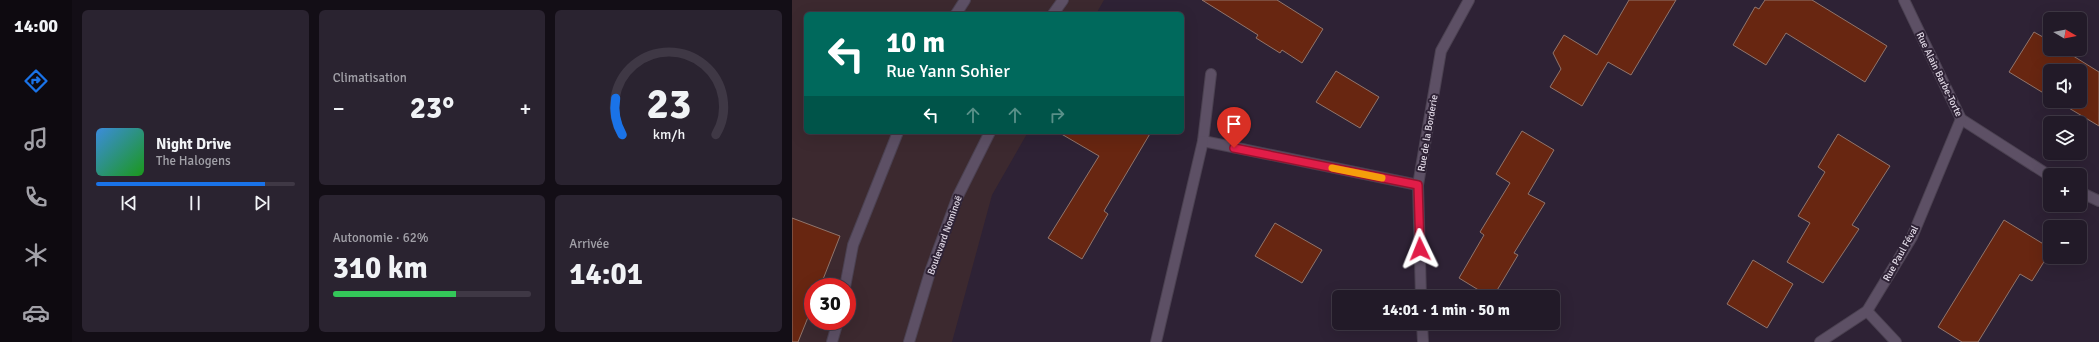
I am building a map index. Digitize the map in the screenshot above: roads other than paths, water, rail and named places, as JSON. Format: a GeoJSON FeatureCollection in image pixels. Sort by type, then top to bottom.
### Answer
{"type":"FeatureCollection","features":[{"type":"Feature","properties":{"kind":"street"},"geometry":{"type":"LineString","coordinates":[[957,12],[965,0]]}},
{"type":"Feature","properties":{"kind":"street"},"geometry":{"type":"LineString","coordinates":[[1054,12],[1063,0]]}},
{"type":"Feature","properties":{"kind":"street","name":"Rue de la Borderie"},"geometry":{"type":"LineString","coordinates":[[1421,290],[1418,185],[1441,50],[1468,0]]}},
{"type":"Feature","properties":{"kind":"street","name":"Rue Alain Barbe-Torte"},"geometry":{"type":"LineString","coordinates":[[1904,0],[1961,119],[2043,172]]}},
{"type":"Feature","properties":{"kind":"street"},"geometry":{"type":"LineString","coordinates":[[1156,342],[1203,141],[1211,74]]}},
{"type":"Feature","properties":{"kind":"street","name":"Rue Paul Féval"},"geometry":{"type":"LineString","coordinates":[[1820,342],[1867,311],[1912,236],[1961,119]]}},
{"type":"Feature","properties":{"kind":"street"},"geometry":{"type":"LineString","coordinates":[[848,278],[853,245],[897,134]]}},
{"type":"Feature","properties":{"kind":"street","name":"Boulevard Nominoë"},"geometry":{"type":"LineString","coordinates":[[909,342],[930,272],[958,196],[989,134]]}},
{"type":"Feature","properties":{"kind":"street"},"geometry":{"type":"LineString","coordinates":[[1203,141],[1418,185]]}},
{"type":"Feature","properties":{"kind":"street"},"geometry":{"type":"LineString","coordinates":[[2087,195],[2099,201]]}},
{"type":"Feature","properties":{"kind":"street"},"geometry":{"type":"LineString","coordinates":[[1867,311],[1896,342]]}},
{"type":"Feature","properties":{"kind":"street"},"geometry":{"type":"LineString","coordinates":[[832,342],[835,330]]}},
{"type":"Feature","properties":{"kind":"street"},"geometry":{"type":"LineString","coordinates":[[1422,330],[1423,342]]}}]}
